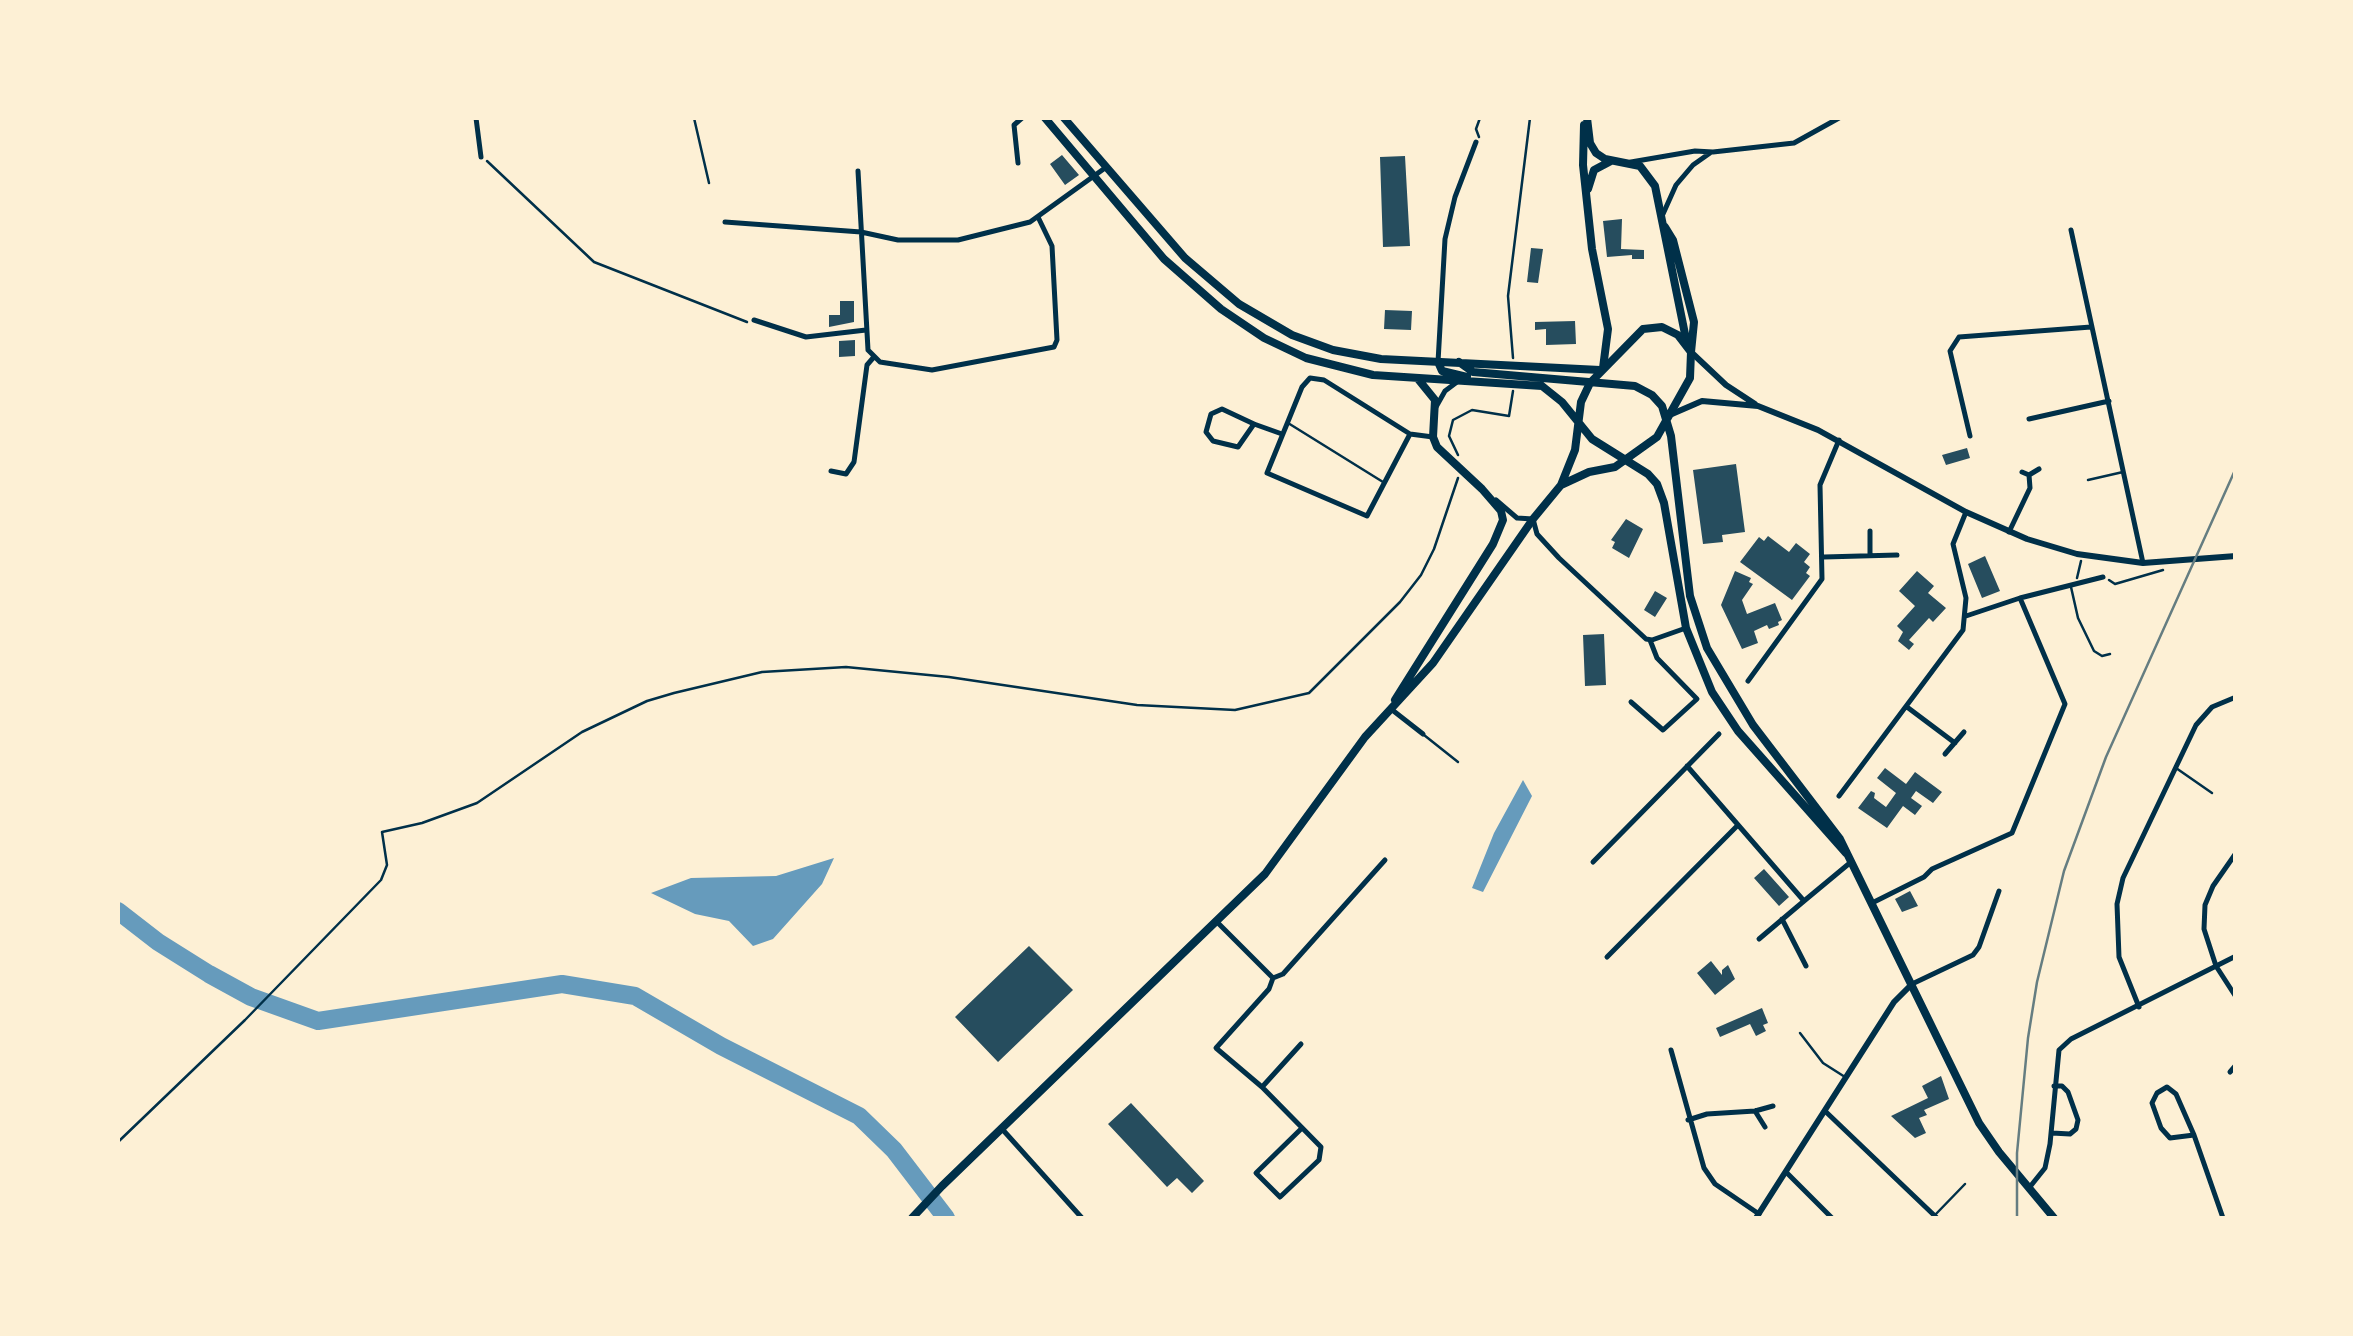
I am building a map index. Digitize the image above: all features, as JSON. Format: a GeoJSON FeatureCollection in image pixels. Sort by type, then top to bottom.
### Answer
{"type":"FeatureCollection","features":[{"type":"Feature","properties":{"kind":"main road"},"geometry":{"type":"LineString","coordinates":[[1044,118],[1164,259],[1249,329],[1324,364],[1372,375],[1542,386],[1556,396],[1599,445],[1648,474],[1662,493],[1686,628],[1697,662],[1727,716],[1849,858]]}},
{"type":"Feature","properties":{"kind":"main road"},"geometry":{"type":"LineString","coordinates":[[1064,118],[1185,258],[1255,315],[1292,335],[1334,350],[1382,359],[1602,369]]}},
{"type":"Feature","properties":{"kind":"main road"},"geometry":{"type":"LineString","coordinates":[[1561,485],[1615,466],[1645,448],[1670,416],[1690,378],[1689,348],[1652,179],[1640,166],[1600,156],[1591,147],[1586,118]]}},
{"type":"Feature","properties":{"kind":"main road"},"geometry":{"type":"LineString","coordinates":[[1586,118],[1582,159],[1595,271],[1608,329],[1602,369]]}},
{"type":"Feature","properties":{"kind":"main road"},"geometry":{"type":"LineString","coordinates":[[1588,194],[1594,170],[1611,161]]}},
{"type":"Feature","properties":{"kind":"main road"},"geometry":{"type":"LineString","coordinates":[[915,1215],[1265,874],[1365,737],[1433,663],[1561,485],[1580,426],[1581,402],[1590,383],[1643,329],[1670,330],[1726,385],[1758,406],[1839,440],[2008,532],[2083,556],[2143,562],[2236,556]]}},
{"type":"Feature","properties":{"kind":"main road"},"geometry":{"type":"LineString","coordinates":[[1438,362],[1442,371],[1482,381]]}},
{"type":"Feature","properties":{"kind":"main road"},"geometry":{"type":"LineString","coordinates":[[1458,362],[1473,372],[1644,390],[1670,416],[1688,585],[1706,648],[1734,698],[1824,815],[1849,858],[1979,1123],[2054,1218]]}},
{"type":"Feature","properties":{"kind":"main road"},"geometry":{"type":"LineString","coordinates":[[1391,709],[1502,525],[1501,511],[1437,448],[1433,438],[1436,407],[1431,393],[1417,378]]}},
{"type":"Feature","properties":{"kind":"main road"},"geometry":{"type":"LineString","coordinates":[[1670,416],[1702,401],[1758,406]]}},
{"type":"Feature","properties":{"kind":"main road"},"geometry":{"type":"LineString","coordinates":[[1758,1216],[1894,1002],[1912,985]]}},
{"type":"Feature","properties":{"kind":"street"},"geometry":{"type":"LineString","coordinates":[[476,118],[482,157]]}},
{"type":"Feature","properties":{"kind":"street"},"geometry":{"type":"LineString","coordinates":[[1018,164],[1014,125],[1022,118]]}},
{"type":"Feature","properties":{"kind":"street"},"geometry":{"type":"LineString","coordinates":[[1630,162],[1682,152],[1794,143],[1839,118]]}},
{"type":"Feature","properties":{"kind":"street"},"geometry":{"type":"LineString","coordinates":[[1438,362],[1445,239],[1455,197],[1476,142]]}},
{"type":"Feature","properties":{"kind":"street"},"geometry":{"type":"LineString","coordinates":[[1662,220],[1669,196],[1679,181],[1693,164],[1712,152]]}},
{"type":"Feature","properties":{"kind":"street"},"geometry":{"type":"LineString","coordinates":[[725,222],[861,232],[898,240],[958,240],[1038,217],[1105,168]]}},
{"type":"Feature","properties":{"kind":"street"},"geometry":{"type":"LineString","coordinates":[[858,172],[868,350],[880,362],[932,370],[1054,347],[1057,340],[1052,246],[1038,217]]}},
{"type":"Feature","properties":{"kind":"street"},"geometry":{"type":"LineString","coordinates":[[2071,230],[2143,562]]}},
{"type":"Feature","properties":{"kind":"street"},"geometry":{"type":"LineString","coordinates":[[754,322],[779,325],[806,337],[866,330]]}},
{"type":"Feature","properties":{"kind":"street"},"geometry":{"type":"LineString","coordinates":[[1970,436],[1950,351],[1959,337],[2091,327]]}},
{"type":"Feature","properties":{"kind":"street"},"geometry":{"type":"LineString","coordinates":[[831,471],[846,474],[854,462],[868,364],[874,358]]}},
{"type":"Feature","properties":{"kind":"street"},"geometry":{"type":"LineString","coordinates":[[1410,434],[1367,516],[1267,472],[1302,386],[1310,378],[1324,380],[1410,434],[1433,438]]}},
{"type":"Feature","properties":{"kind":"street"},"geometry":{"type":"LineString","coordinates":[[1436,407],[1460,380]]}},
{"type":"Feature","properties":{"kind":"street"},"geometry":{"type":"LineString","coordinates":[[2028,419],[2109,400]]}},
{"type":"Feature","properties":{"kind":"street"},"geometry":{"type":"LineString","coordinates":[[1254,424],[1238,447],[1213,441],[1206,432],[1211,414],[1222,410],[1282,434]]}},
{"type":"Feature","properties":{"kind":"street"},"geometry":{"type":"LineString","coordinates":[[1748,681],[1822,579],[1820,485],[1839,440]]}},
{"type":"Feature","properties":{"kind":"street"},"geometry":{"type":"LineString","coordinates":[[2008,532],[2030,488],[2025,474],[2039,469]]}},
{"type":"Feature","properties":{"kind":"street"},"geometry":{"type":"LineString","coordinates":[[1482,489],[1517,518],[1533,519],[1542,541],[1609,608],[1650,640],[1658,658],[1696,696],[1692,705],[1663,730],[1630,702]]}},
{"type":"Feature","properties":{"kind":"street"},"geometry":{"type":"LineString","coordinates":[[1839,796],[1953,646],[1966,616],[1966,598],[1953,544],[1966,512]]}},
{"type":"Feature","properties":{"kind":"street"},"geometry":{"type":"LineString","coordinates":[[1870,531],[1870,556]]}},
{"type":"Feature","properties":{"kind":"street"},"geometry":{"type":"LineString","coordinates":[[1824,557],[1897,554]]}},
{"type":"Feature","properties":{"kind":"street"},"geometry":{"type":"LineString","coordinates":[[1966,616],[2103,578]]}},
{"type":"Feature","properties":{"kind":"street"},"geometry":{"type":"LineString","coordinates":[[1872,903],[2012,833],[2065,704],[2020,598]]}},
{"type":"Feature","properties":{"kind":"street"},"geometry":{"type":"LineString","coordinates":[[1650,640],[1686,628]]}},
{"type":"Feature","properties":{"kind":"street"},"geometry":{"type":"LineString","coordinates":[[2139,1007],[2119,956],[2117,904],[2132,855],[2204,714],[2221,700],[2236,697]]}},
{"type":"Feature","properties":{"kind":"street"},"geometry":{"type":"LineString","coordinates":[[1907,707],[1954,743]]}},
{"type":"Feature","properties":{"kind":"street"},"geometry":{"type":"LineString","coordinates":[[1391,709],[1423,734]]}},
{"type":"Feature","properties":{"kind":"street"},"geometry":{"type":"LineString","coordinates":[[1945,754],[1964,732]]}},
{"type":"Feature","properties":{"kind":"street"},"geometry":{"type":"LineString","coordinates":[[1592,862],[1719,734]]}},
{"type":"Feature","properties":{"kind":"street"},"geometry":{"type":"LineString","coordinates":[[1687,766],[1804,900]]}},
{"type":"Feature","properties":{"kind":"street"},"geometry":{"type":"LineString","coordinates":[[1607,957],[1738,825]]}},
{"type":"Feature","properties":{"kind":"street"},"geometry":{"type":"LineString","coordinates":[[2236,854],[2213,886],[2205,905],[2204,929],[2216,966],[2236,996]]}},
{"type":"Feature","properties":{"kind":"street"},"geometry":{"type":"LineString","coordinates":[[1759,940],[1849,858]]}},
{"type":"Feature","properties":{"kind":"street"},"geometry":{"type":"LineString","coordinates":[[1954,859],[1958,868]]}},
{"type":"Feature","properties":{"kind":"street"},"geometry":{"type":"LineString","coordinates":[[1301,1128],[1256,1173],[1280,1197],[1320,1160],[1321,1147],[1262,1088],[1216,1048],[1269,989],[1273,978],[1283,974],[1385,860]]}},
{"type":"Feature","properties":{"kind":"street"},"geometry":{"type":"LineString","coordinates":[[1912,985],[1973,955],[1980,947],[1999,892]]}},
{"type":"Feature","properties":{"kind":"street"},"geometry":{"type":"LineString","coordinates":[[1982,903],[1993,908]]}},
{"type":"Feature","properties":{"kind":"street"},"geometry":{"type":"LineString","coordinates":[[1782,918],[1806,966]]}},
{"type":"Feature","properties":{"kind":"street"},"geometry":{"type":"LineString","coordinates":[[1217,922],[1273,978]]}},
{"type":"Feature","properties":{"kind":"street"},"geometry":{"type":"LineString","coordinates":[[1619,945],[1627,953]]}},
{"type":"Feature","properties":{"kind":"street"},"geometry":{"type":"LineString","coordinates":[[2030,1188],[2045,1168],[2059,1050],[2071,1039],[2236,956]]}},
{"type":"Feature","properties":{"kind":"street"},"geometry":{"type":"LineString","coordinates":[[1262,1088],[1301,1044]]}},
{"type":"Feature","properties":{"kind":"street"},"geometry":{"type":"LineString","coordinates":[[1671,1050],[1688,1120],[1709,1178],[1758,1216]]}},
{"type":"Feature","properties":{"kind":"street"},"geometry":{"type":"LineString","coordinates":[[2230,1072],[2236,1064]]}},
{"type":"Feature","properties":{"kind":"street"},"geometry":{"type":"LineString","coordinates":[[2051,1132],[2070,1134],[2078,1120],[2068,1092],[2062,1086],[2054,1086]]}},
{"type":"Feature","properties":{"kind":"street"},"geometry":{"type":"LineString","coordinates":[[2194,1135],[2170,1138],[2161,1128],[2152,1104],[2156,1093],[2167,1087],[2176,1094],[2194,1135],[2223,1218]]}},
{"type":"Feature","properties":{"kind":"street"},"geometry":{"type":"LineString","coordinates":[[1688,1120],[1773,1106]]}},
{"type":"Feature","properties":{"kind":"street"},"geometry":{"type":"LineString","coordinates":[[1755,1111],[1765,1127]]}},
{"type":"Feature","properties":{"kind":"street"},"geometry":{"type":"LineString","coordinates":[[1826,1111],[1935,1217]]}},
{"type":"Feature","properties":{"kind":"street"},"geometry":{"type":"LineString","coordinates":[[1003,1130],[1082,1218]]}},
{"type":"Feature","properties":{"kind":"street"},"geometry":{"type":"LineString","coordinates":[[1786,1172],[1832,1218]]}},
{"type":"Feature","properties":{"kind":"lane"},"geometry":{"type":"LineString","coordinates":[[694,118],[710,183]]}},
{"type":"Feature","properties":{"kind":"lane"},"geometry":{"type":"LineString","coordinates":[[1287,422],[1384,482]]}},
{"type":"Feature","properties":{"kind":"lane"},"geometry":{"type":"LineString","coordinates":[[2088,480],[2124,472]]}},
{"type":"Feature","properties":{"kind":"lane"},"geometry":{"type":"LineString","coordinates":[[2073,585],[2078,618],[2094,650],[2102,656],[2110,654]]}},
{"type":"Feature","properties":{"kind":"lane"},"geometry":{"type":"LineString","coordinates":[[1423,734],[1458,762]]}},
{"type":"Feature","properties":{"kind":"lane"},"geometry":{"type":"LineString","coordinates":[[2174,768],[2212,793]]}},
{"type":"Feature","properties":{"kind":"lane"},"geometry":{"type":"LineString","coordinates":[[1800,1032],[1823,1063],[1846,1078]]}},
{"type":"Feature","properties":{"kind":"lane"},"geometry":{"type":"LineString","coordinates":[[1935,1217],[1964,1184]]}},
{"type":"Feature","properties":{"kind":"path"},"geometry":{"type":"LineString","coordinates":[[1476,142],[1480,138],[1476,129],[1480,118]]}},
{"type":"Feature","properties":{"kind":"path"},"geometry":{"type":"LineString","coordinates":[[1513,354],[1509,285],[1530,118]]}},
{"type":"Feature","properties":{"kind":"path"},"geometry":{"type":"LineString","coordinates":[[482,157],[594,262],[714,306],[721,313],[754,322]]}},
{"type":"Feature","properties":{"kind":"path"},"geometry":{"type":"LineString","coordinates":[[118,1142],[382,880],[386,865],[382,832],[422,823],[477,803],[582,732],[646,700],[762,672],[846,667],[949,677],[1136,705],[1235,710],[1312,692],[1400,602],[1434,549],[1458,483],[1458,455],[1449,436],[1453,420],[1472,410],[1508,416],[1514,395]]}},
{"type":"Feature","properties":{"kind":"path"},"geometry":{"type":"LineString","coordinates":[[2073,585],[2083,556]]}},
{"type":"Feature","properties":{"kind":"path"},"geometry":{"type":"LineString","coordinates":[[2103,578],[2114,584],[2189,560]]}},
{"type":"Feature","properties":{"kind":"water"},"geometry":{"type":"Polygon","coordinates":[[[1523,780],[1532,796],[1483,892],[1472,888],[1494,833],[1523,780]]]}},
{"type":"Feature","properties":{"kind":"water"},"geometry":{"type":"Polygon","coordinates":[[[834,858],[822,884],[773,939],[753,946],[729,921],[695,914],[651,893],[691,878],[776,876],[834,858]]]}},
{"type":"Feature","properties":{"kind":"building"},"geometry":{"type":"Polygon","coordinates":[[[1062,155],[1079,175],[1065,185],[1050,164],[1062,155]]]}},
{"type":"Feature","properties":{"kind":"building"},"geometry":{"type":"Polygon","coordinates":[[[1405,156],[1410,246],[1383,247],[1380,157],[1405,156]]]}},
{"type":"Feature","properties":{"kind":"building"},"geometry":{"type":"Polygon","coordinates":[[[1622,219],[1621,249],[1644,250],[1644,259],[1632,259],[1632,255],[1607,257],[1603,221],[1622,219]]]}},
{"type":"Feature","properties":{"kind":"building"},"geometry":{"type":"Polygon","coordinates":[[[1531,248],[1543,249],[1538,283],[1527,282],[1531,248]]]}},
{"type":"Feature","properties":{"kind":"building"},"geometry":{"type":"Polygon","coordinates":[[[840,301],[854,301],[854,322],[829,327],[829,315],[840,315],[840,301]]]}},
{"type":"Feature","properties":{"kind":"building"},"geometry":{"type":"Polygon","coordinates":[[[1385,310],[1412,311],[1411,330],[1384,329],[1385,310]]]}},
{"type":"Feature","properties":{"kind":"building"},"geometry":{"type":"Polygon","coordinates":[[[1575,321],[1576,344],[1546,345],[1546,329],[1535,330],[1535,322],[1575,321]]]}},
{"type":"Feature","properties":{"kind":"building"},"geometry":{"type":"Polygon","coordinates":[[[855,340],[855,356],[839,357],[839,341],[855,340]]]}},
{"type":"Feature","properties":{"kind":"building"},"geometry":{"type":"Polygon","coordinates":[[[1967,448],[1970,458],[1946,465],[1942,455],[1967,448]]]}},
{"type":"Feature","properties":{"kind":"building"},"geometry":{"type":"Polygon","coordinates":[[[1736,464],[1745,532],[1722,535],[1723,542],[1703,544],[1693,470],[1736,464]]]}},
{"type":"Feature","properties":{"kind":"building"},"geometry":{"type":"Polygon","coordinates":[[[1626,519],[1643,529],[1629,558],[1612,548],[1615,542],[1611,540],[1626,519]]]}},
{"type":"Feature","properties":{"kind":"building"},"geometry":{"type":"Polygon","coordinates":[[[1768,536],[1789,552],[1796,543],[1810,554],[1804,562],[1810,567],[1806,573],[1810,576],[1792,600],[1740,562],[1759,537],[1764,541],[1768,536]]]}},
{"type":"Feature","properties":{"kind":"building"},"geometry":{"type":"Polygon","coordinates":[[[1985,556],[2000,591],[1982,598],[1968,564],[1985,556]]]}},
{"type":"Feature","properties":{"kind":"building"},"geometry":{"type":"Polygon","coordinates":[[[1735,571],[1751,578],[1749,582],[1753,584],[1742,600],[1747,614],[1775,603],[1782,620],[1769,629],[1767,625],[1754,631],[1758,643],[1742,649],[1721,605],[1735,571]]]}},
{"type":"Feature","properties":{"kind":"building"},"geometry":{"type":"Polygon","coordinates":[[[1917,571],[1934,586],[1928,593],[1946,608],[1933,622],[1929,618],[1909,640],[1914,644],[1909,650],[1898,641],[1903,632],[1897,626],[1915,606],[1899,591],[1917,571]]]}},
{"type":"Feature","properties":{"kind":"building"},"geometry":{"type":"Polygon","coordinates":[[[1655,591],[1667,598],[1655,617],[1644,610],[1655,591]]]}},
{"type":"Feature","properties":{"kind":"building"},"geometry":{"type":"Polygon","coordinates":[[[1604,634],[1606,685],[1585,686],[1583,635],[1604,634]]]}},
{"type":"Feature","properties":{"kind":"building"},"geometry":{"type":"Polygon","coordinates":[[[1885,768],[1906,784],[1915,772],[1942,792],[1933,803],[1916,791],[1911,798],[1922,806],[1915,815],[1903,806],[1887,828],[1858,808],[1871,791],[1886,807],[1896,793],[1877,778],[1885,768]]]}},
{"type":"Feature","properties":{"kind":"building"},"geometry":{"type":"Polygon","coordinates":[[[1764,869],[1789,897],[1779,906],[1754,878],[1764,869]]]}},
{"type":"Feature","properties":{"kind":"building"},"geometry":{"type":"Polygon","coordinates":[[[1910,891],[1918,906],[1902,912],[1895,899],[1910,891]]]}},
{"type":"Feature","properties":{"kind":"building"},"geometry":{"type":"Polygon","coordinates":[[[1029,946],[1073,990],[998,1062],[955,1017],[1029,946]]]}},
{"type":"Feature","properties":{"kind":"building"},"geometry":{"type":"Polygon","coordinates":[[[1711,961],[1722,975],[1728,965],[1735,979],[1715,995],[1697,973],[1711,961]]]}},
{"type":"Feature","properties":{"kind":"building"},"geometry":{"type":"Polygon","coordinates":[[[1762,1008],[1768,1023],[1763,1025],[1766,1031],[1756,1036],[1750,1024],[1720,1037],[1716,1028],[1762,1008]]]}},
{"type":"Feature","properties":{"kind":"building"},"geometry":{"type":"Polygon","coordinates":[[[1941,1076],[1949,1099],[1924,1110],[1927,1115],[1919,1118],[1926,1133],[1915,1138],[1891,1116],[1928,1098],[1922,1086],[1941,1076]]]}},
{"type":"Feature","properties":{"kind":"building"},"geometry":{"type":"Polygon","coordinates":[[[1131,1103],[1204,1181],[1192,1193],[1177,1178],[1167,1187],[1108,1124],[1131,1103]]]}},
{"type":"Feature","properties":{"kind":"waterway"},"geometry":{"type":"LineString","coordinates":[[118,911],[209,974],[251,997],[318,1021],[562,984],[635,996],[721,1046],[859,1116],[894,1150],[946,1218]]}},
{"type":"Feature","properties":{"kind":"railway"},"geometry":{"type":"LineString","coordinates":[[2017,1218],[2017,1153],[2028,1038],[2037,982],[2064,871],[2106,757],[2236,468]]}}]}
